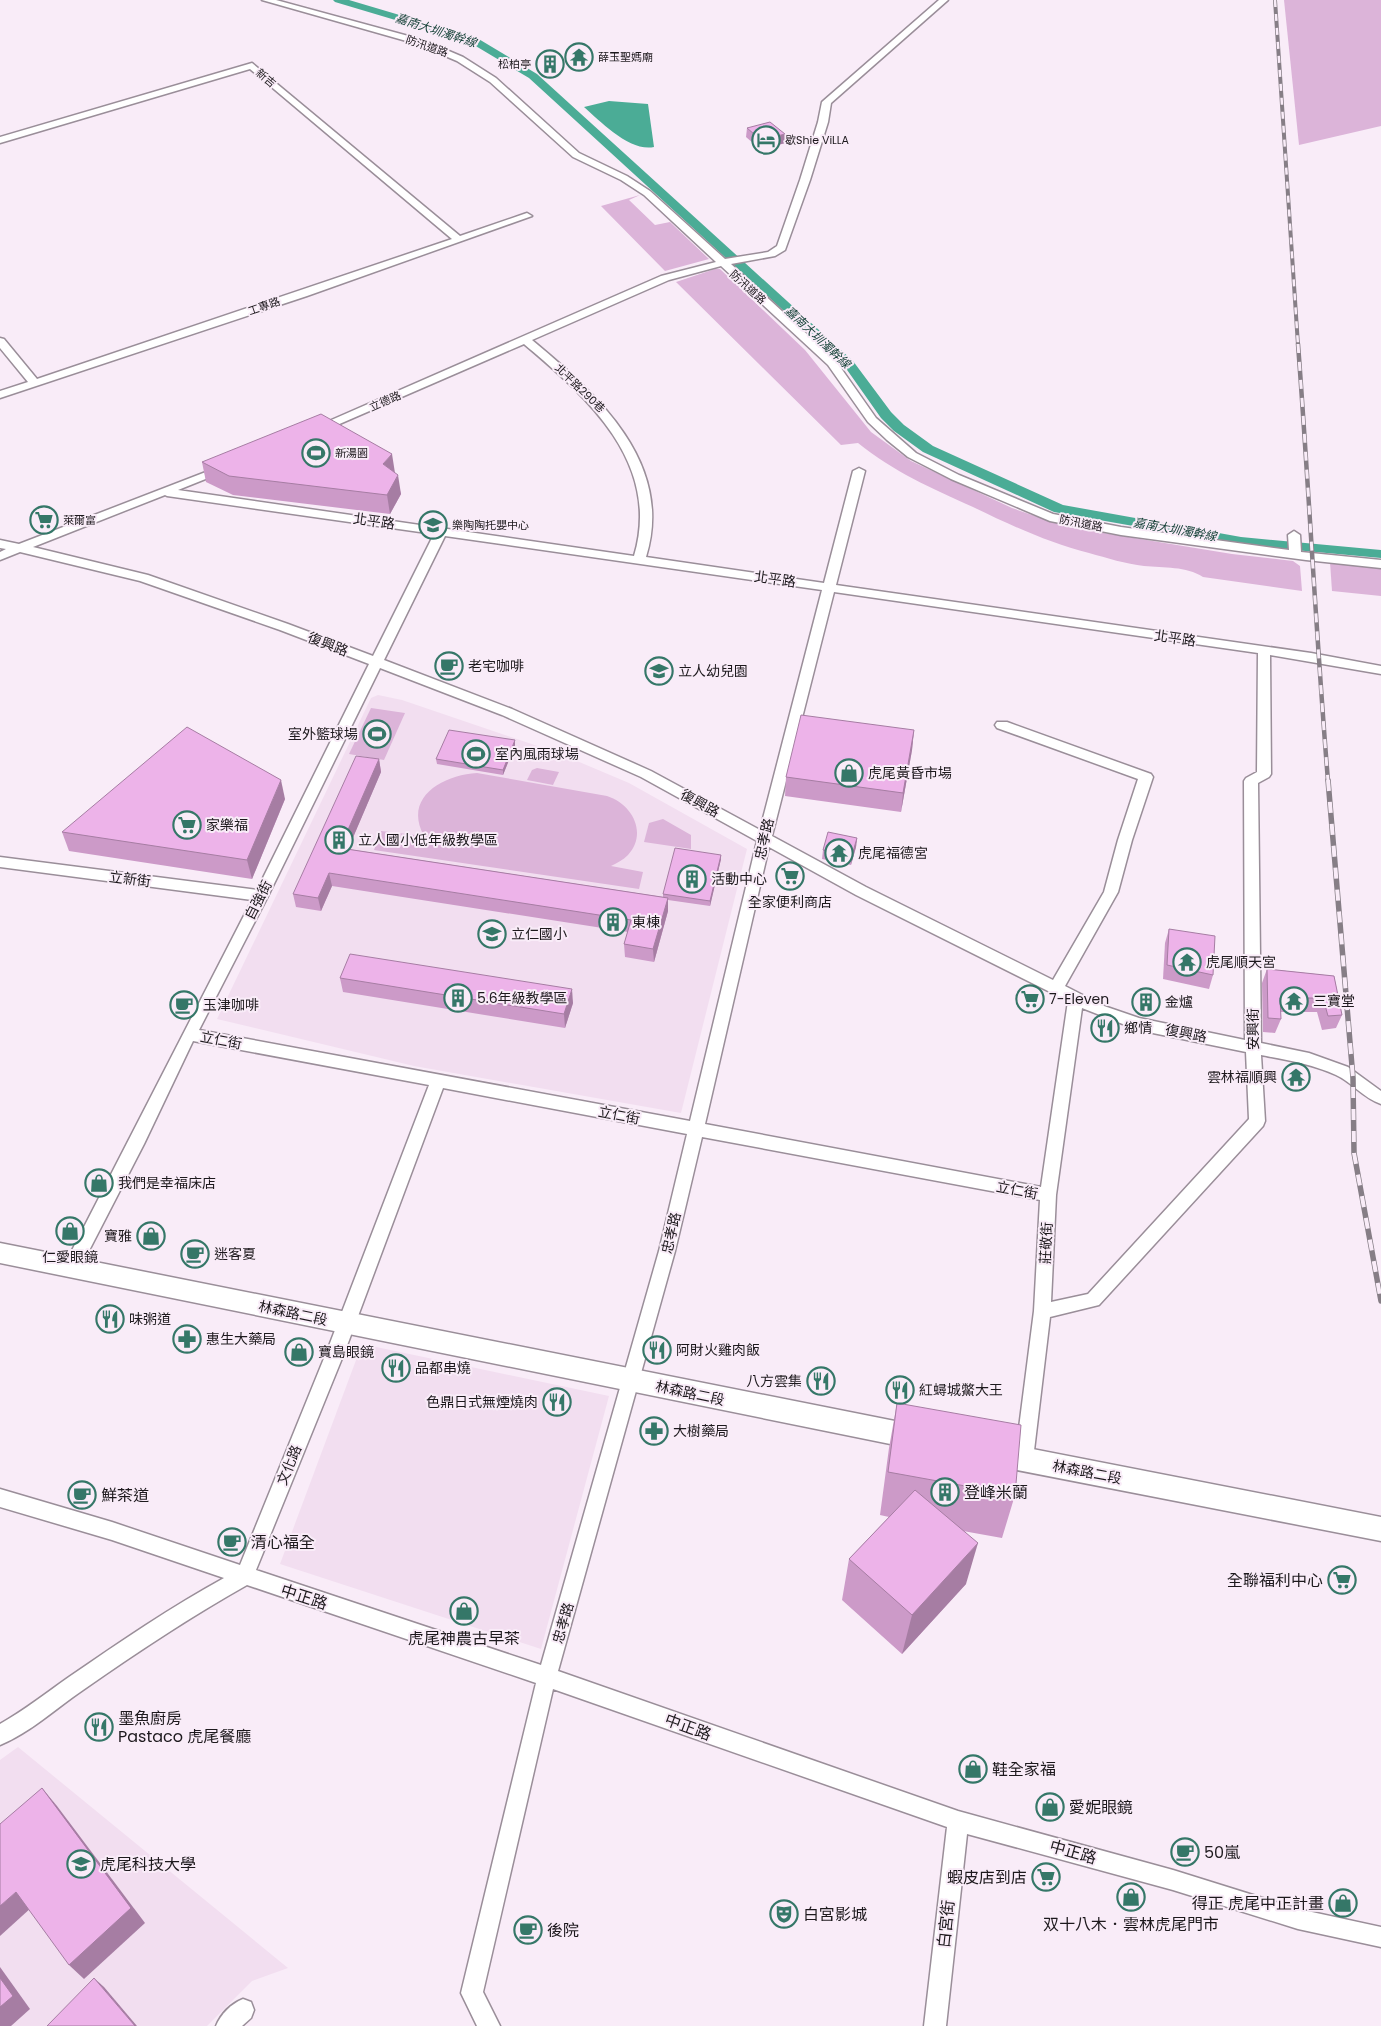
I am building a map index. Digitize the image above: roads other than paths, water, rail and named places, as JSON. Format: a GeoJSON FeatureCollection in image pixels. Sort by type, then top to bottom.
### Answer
{"type":"FeatureCollection","features":[{"type":"Feature","properties":{"kind":"main road","name":"林森路二段"},"geometry":{"type":"LineString","coordinates":[[0,1253],[956,1446],[1381,1529]]}},
{"type":"Feature","properties":{"kind":"street","name":"防汛道路"},"geometry":{"type":"LineString","coordinates":[[266,0],[420,42],[460,59],[493,80],[576,155],[624,178],[647,193],[725,263],[832,364],[872,420],[890,438],[912,455],[947,473],[1050,517],[1121,531],[1381,564]]}},
{"type":"Feature","properties":{"kind":"street","name":"立德路"},"geometry":{"type":"LineString","coordinates":[[304,435],[665,278],[771,254],[781,248],[806,180],[824,122],[827,102],[944,0]]}},
{"type":"Feature","properties":{"kind":"street","name":"新吉"},"geometry":{"type":"LineString","coordinates":[[0,140],[252,66],[459,240]]}},
{"type":"Feature","properties":{"kind":"street","name":"工專路"},"geometry":{"type":"LineString","coordinates":[[0,395],[527,216]]}},
{"type":"Feature","properties":{"kind":"street","name":"北平路290巷"},"geometry":{"type":"LineString","coordinates":[[526,340],[556,364],[605,412],[629,449],[643,487],[646,510],[646,531],[640,559]]}},
{"type":"Feature","properties":{"kind":"street"},"geometry":{"type":"LineString","coordinates":[[0,341],[35,383]]}},
{"type":"Feature","properties":{"kind":"street"},"geometry":{"type":"LineString","coordinates":[[0,556],[231,466]]}},
{"type":"Feature","properties":{"kind":"street","name":"忠孝路"},"geometry":{"type":"LineString","coordinates":[[489,2026],[472,1993],[547,1677],[632,1381],[667,1251],[764,839],[859,471]]}},
{"type":"Feature","properties":{"kind":"street","name":"北平路"},"geometry":{"type":"LineString","coordinates":[[167,492],[1264,650],[1381,670]]}},
{"type":"Feature","properties":{"kind":"street","name":"自強街"},"geometry":{"type":"LineString","coordinates":[[72,1267],[136,1144],[189,1034],[261,896],[441,531]]}},
{"type":"Feature","properties":{"kind":"street"},"geometry":{"type":"LineString","coordinates":[[1294,534],[1295,554]]}},
{"type":"Feature","properties":{"kind":"street","name":"復興路"},"geometry":{"type":"LineString","coordinates":[[0,544],[144,578],[376,662],[507,712],[646,774],[861,891],[1099,1010],[1138,1024],[1308,1059],[1343,1071],[1381,1098]]}},
{"type":"Feature","properties":{"kind":"street","name":"安興街"},"geometry":{"type":"LineString","coordinates":[[1042,1311],[1093,1300],[1192,1189],[1257,1121],[1253,1047],[1251,782],[1264,774],[1264,650]]}},
{"type":"Feature","properties":{"kind":"street"},"geometry":{"type":"LineString","coordinates":[[1002,725],[1146,777],[1110,892],[1056,988]]}},
{"type":"Feature","properties":{"kind":"street","name":"立新街"},"geometry":{"type":"LineString","coordinates":[[0,862],[261,896]]}},
{"type":"Feature","properties":{"kind":"street","name":"莊敬街"},"geometry":{"type":"LineString","coordinates":[[1024,1459],[1042,1311],[1048,1196],[1076,998]]}},
{"type":"Feature","properties":{"kind":"street","name":"立仁街"},"geometry":{"type":"LineString","coordinates":[[189,1034],[1048,1196]]}},
{"type":"Feature","properties":{"kind":"street","name":"文化路"},"geometry":{"type":"LineString","coordinates":[[244,1577],[346,1323],[438,1080]]}},
{"type":"Feature","properties":{"kind":"street","name":"中正路"},"geometry":{"type":"LineString","coordinates":[[0,1498],[112,1531],[244,1577],[547,1677],[958,1821],[1173,1880],[1298,1919],[1381,1937]]}},
{"type":"Feature","properties":{"kind":"street"},"geometry":{"type":"LineString","coordinates":[[0,1735],[32,1717],[74,1685],[190,1606],[244,1577]]}},
{"type":"Feature","properties":{"kind":"street","name":"白宮街"},"geometry":{"type":"LineString","coordinates":[[935,2026],[958,1821]]}},
{"type":"Feature","properties":{"kind":"street"},"geometry":{"type":"LineString","coordinates":[[228,2026],[243,2010]]}},
{"type":"Feature","properties":{"kind":"waterway","name":"嘉南大圳濁幹線"},"geometry":{"type":"LineString","coordinates":[[338,0],[473,40],[533,76],[849,364],[886,415],[899,428],[928,449],[1059,509],[1241,541],[1381,554]]}},
{"type":"Feature","properties":{"kind":"railway"},"geometry":{"type":"LineString","coordinates":[[1275,0],[1298,345]]}},
{"type":"Feature","properties":{"kind":"railway"},"geometry":{"type":"LineString","coordinates":[[1298,344],[1328,781]]}},
{"type":"Feature","properties":{"kind":"railway"},"geometry":{"type":"LineString","coordinates":[[1328,780],[1353,1078],[1354,1153],[1381,1301]]}},
{"type":"Feature","properties":{"kind":"place","name":"薛玉聖媽廟"},"geometry":{"type":"Point","coordinates":[579,57]}},
{"type":"Feature","properties":{"kind":"place","name":"松柏亭"},"geometry":{"type":"Point","coordinates":[550,64]}},
{"type":"Feature","properties":{"kind":"place","name":"歇Shie ViLLA"},"geometry":{"type":"Point","coordinates":[766,140]}},
{"type":"Feature","properties":{"kind":"place","name":"新湯園"},"geometry":{"type":"Point","coordinates":[316,453]}},
{"type":"Feature","properties":{"kind":"place","name":"萊爾富"},"geometry":{"type":"Point","coordinates":[44,520]}},
{"type":"Feature","properties":{"kind":"place","name":"樂陶陶托嬰中心"},"geometry":{"type":"Point","coordinates":[433,525]}},
{"type":"Feature","properties":{"kind":"place","name":"老宅咖啡"},"geometry":{"type":"Point","coordinates":[449,666]}},
{"type":"Feature","properties":{"kind":"place","name":"立人幼兒園"},"geometry":{"type":"Point","coordinates":[659,671]}},
{"type":"Feature","properties":{"kind":"place","name":"室外籃球場"},"geometry":{"type":"Point","coordinates":[377,734]}},
{"type":"Feature","properties":{"kind":"place","name":"室內風雨球場"},"geometry":{"type":"Point","coordinates":[476,754]}},
{"type":"Feature","properties":{"kind":"place","name":"虎尾黃昏市場"},"geometry":{"type":"Point","coordinates":[849,773]}},
{"type":"Feature","properties":{"kind":"place","name":"家樂福"},"geometry":{"type":"Point","coordinates":[187,825]}},
{"type":"Feature","properties":{"kind":"place","name":"立人國小低年級教學區"},"geometry":{"type":"Point","coordinates":[339,840]}},
{"type":"Feature","properties":{"kind":"place","name":"虎尾福德宮"},"geometry":{"type":"Point","coordinates":[839,853]}},
{"type":"Feature","properties":{"kind":"place","name":"全家便利商店"},"geometry":{"type":"Point","coordinates":[790,876]}},
{"type":"Feature","properties":{"kind":"place","name":"活動中心"},"geometry":{"type":"Point","coordinates":[692,879]}},
{"type":"Feature","properties":{"kind":"place","name":"東棟"},"geometry":{"type":"Point","coordinates":[613,922]}},
{"type":"Feature","properties":{"kind":"place","name":"立仁國小"},"geometry":{"type":"Point","coordinates":[492,934]}},
{"type":"Feature","properties":{"kind":"place","name":"虎尾順天宮"},"geometry":{"type":"Point","coordinates":[1187,962]}},
{"type":"Feature","properties":{"kind":"place","name":"5.6年級教學區"},"geometry":{"type":"Point","coordinates":[458,998]}},
{"type":"Feature","properties":{"kind":"place","name":"7-Eleven"},"geometry":{"type":"Point","coordinates":[1030,999]}},
{"type":"Feature","properties":{"kind":"place","name":"三寶堂"},"geometry":{"type":"Point","coordinates":[1294,1001]}},
{"type":"Feature","properties":{"kind":"place","name":"金爐"},"geometry":{"type":"Point","coordinates":[1146,1002]}},
{"type":"Feature","properties":{"kind":"place","name":"玉津咖啡"},"geometry":{"type":"Point","coordinates":[184,1005]}},
{"type":"Feature","properties":{"kind":"place","name":"鄉情"},"geometry":{"type":"Point","coordinates":[1105,1028]}},
{"type":"Feature","properties":{"kind":"place","name":"雲林福順興"},"geometry":{"type":"Point","coordinates":[1296,1077]}},
{"type":"Feature","properties":{"kind":"place","name":"我們是幸福床店"},"geometry":{"type":"Point","coordinates":[99,1183]}},
{"type":"Feature","properties":{"kind":"place","name":"仁愛眼鏡"},"geometry":{"type":"Point","coordinates":[70,1231]}},
{"type":"Feature","properties":{"kind":"place","name":"寶雅"},"geometry":{"type":"Point","coordinates":[151,1236]}},
{"type":"Feature","properties":{"kind":"place","name":"迷客夏"},"geometry":{"type":"Point","coordinates":[195,1254]}},
{"type":"Feature","properties":{"kind":"place","name":"味粥道"},"geometry":{"type":"Point","coordinates":[110,1319]}},
{"type":"Feature","properties":{"kind":"place","name":"惠生大藥局"},"geometry":{"type":"Point","coordinates":[187,1339]}},
{"type":"Feature","properties":{"kind":"place","name":"阿財火雞肉飯"},"geometry":{"type":"Point","coordinates":[657,1350]}},
{"type":"Feature","properties":{"kind":"place","name":"寶島眼鏡"},"geometry":{"type":"Point","coordinates":[299,1352]}},
{"type":"Feature","properties":{"kind":"place","name":"品都串燒"},"geometry":{"type":"Point","coordinates":[396,1368]}},
{"type":"Feature","properties":{"kind":"place","name":"八方雲集"},"geometry":{"type":"Point","coordinates":[821,1381]}},
{"type":"Feature","properties":{"kind":"place","name":"紅蟳城鱉大王"},"geometry":{"type":"Point","coordinates":[900,1390]}},
{"type":"Feature","properties":{"kind":"place","name":"色鼎日式無煙燒肉"},"geometry":{"type":"Point","coordinates":[557,1402]}},
{"type":"Feature","properties":{"kind":"place","name":"大樹藥局"},"geometry":{"type":"Point","coordinates":[654,1431]}},
{"type":"Feature","properties":{"kind":"place","name":"登峰米蘭"},"geometry":{"type":"Point","coordinates":[945,1492]}},
{"type":"Feature","properties":{"kind":"place","name":"鮮茶道"},"geometry":{"type":"Point","coordinates":[82,1495]}},
{"type":"Feature","properties":{"kind":"place","name":"清心福全"},"geometry":{"type":"Point","coordinates":[232,1542]}},
{"type":"Feature","properties":{"kind":"place","name":"全聯福利中心"},"geometry":{"type":"Point","coordinates":[1342,1580]}},
{"type":"Feature","properties":{"kind":"place","name":"虎尾神農古早茶"},"geometry":{"type":"Point","coordinates":[464,1611]}},
{"type":"Feature","properties":{"kind":"place","name":"墨魚廚房 Pastaco 虎尾餐廳"},"geometry":{"type":"Point","coordinates":[99,1727]}},
{"type":"Feature","properties":{"kind":"place","name":"鞋全家福"},"geometry":{"type":"Point","coordinates":[973,1769]}},
{"type":"Feature","properties":{"kind":"place","name":"愛妮眼鏡"},"geometry":{"type":"Point","coordinates":[1050,1807]}},
{"type":"Feature","properties":{"kind":"place","name":"50嵐"},"geometry":{"type":"Point","coordinates":[1185,1852]}},
{"type":"Feature","properties":{"kind":"place","name":"虎尾科技大學"},"geometry":{"type":"Point","coordinates":[81,1864]}},
{"type":"Feature","properties":{"kind":"place","name":"蝦皮店到店"},"geometry":{"type":"Point","coordinates":[1046,1877]}},
{"type":"Feature","properties":{"kind":"place","name":"双十八木．雲林虎尾門市"},"geometry":{"type":"Point","coordinates":[1131,1897]}},
{"type":"Feature","properties":{"kind":"place","name":"得正 虎尾中正計畫"},"geometry":{"type":"Point","coordinates":[1343,1903]}},
{"type":"Feature","properties":{"kind":"place","name":"白宮影城"},"geometry":{"type":"Point","coordinates":[784,1914]}},
{"type":"Feature","properties":{"kind":"place","name":"後院"},"geometry":{"type":"Point","coordinates":[528,1930]}}]}
